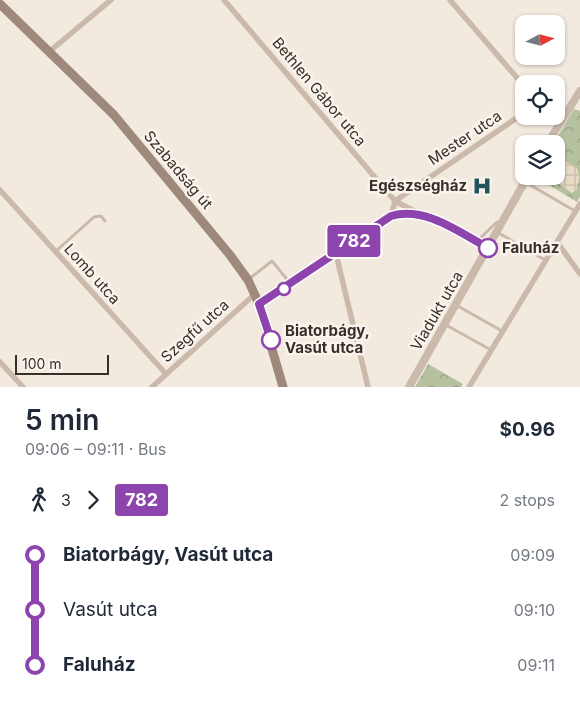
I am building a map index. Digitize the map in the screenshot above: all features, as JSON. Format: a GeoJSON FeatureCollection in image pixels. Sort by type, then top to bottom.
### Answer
{"type":"FeatureCollection","features":[{"type":"Feature","properties":{"kind":"main road","name":"Szabadság út"},"geometry":{"type":"LineString","coordinates":[[0,4],[114,115],[184,196],[248,280],[259,304],[284,387]]}},
{"type":"Feature","properties":{"kind":"street"},"geometry":{"type":"LineString","coordinates":[[50,51],[111,0]]}},
{"type":"Feature","properties":{"kind":"street","name":"Bethlen Gábor utca"},"geometry":{"type":"LineString","coordinates":[[224,0],[395,201],[438,221],[488,248]]}},
{"type":"Feature","properties":{"kind":"street"},"geometry":{"type":"LineString","coordinates":[[450,0],[515,76]]}},
{"type":"Feature","properties":{"kind":"street"},"geometry":{"type":"LineString","coordinates":[[552,135],[577,102],[580,91]]}},
{"type":"Feature","properties":{"kind":"street","name":"Mester utca"},"geometry":{"type":"LineString","coordinates":[[395,201],[515,119]]}},
{"type":"Feature","properties":{"kind":"street","name":"Viadukt utca"},"geometry":{"type":"LineString","coordinates":[[409,387],[523,185]]}},
{"type":"Feature","properties":{"kind":"street","name":"Lomb utca"},"geometry":{"type":"LineString","coordinates":[[0,190],[166,374]]}},
{"type":"Feature","properties":{"kind":"street"},"geometry":{"type":"LineString","coordinates":[[391,216],[395,201]]}},
{"type":"Feature","properties":{"kind":"street"},"geometry":{"type":"LineString","coordinates":[[469,387],[580,204]]}},
{"type":"Feature","properties":{"kind":"street"},"geometry":{"type":"LineString","coordinates":[[259,304],[391,216],[404,212],[416,212]]}},
{"type":"Feature","properties":{"kind":"street"},"geometry":{"type":"LineString","coordinates":[[558,242],[580,274]]}},
{"type":"Feature","properties":{"kind":"street"},"geometry":{"type":"LineString","coordinates":[[336,254],[368,387]]}},
{"type":"Feature","properties":{"kind":"street","name":"Szegfű utca"},"geometry":{"type":"LineString","coordinates":[[152,387],[255,294]]}},
{"type":"Feature","properties":{"kind":"street"},"geometry":{"type":"LineString","coordinates":[[0,362],[23,387]]}},
{"type":"Feature","properties":{"kind":"lane"},"geometry":{"type":"LineString","coordinates":[[535,185],[576,212]]}},
{"type":"Feature","properties":{"kind":"lane"},"geometry":{"type":"LineString","coordinates":[[55,252],[94,217],[100,216],[105,221]]}},
{"type":"Feature","properties":{"kind":"lane"},"geometry":{"type":"LineString","coordinates":[[476,242],[497,222],[498,228],[546,261]]}},
{"type":"Feature","properties":{"kind":"lane"},"geometry":{"type":"LineString","coordinates":[[248,280],[272,260],[291,284]]}},
{"type":"Feature","properties":{"kind":"lane"},"geometry":{"type":"LineString","coordinates":[[456,305],[502,331]]}},
{"type":"Feature","properties":{"kind":"lane"},"geometry":{"type":"LineString","coordinates":[[444,324],[491,350]]}},
{"type":"Feature","properties":{"kind":"green space"},"geometry":{"type":"Polygon","coordinates":[[[574,109],[580,111],[580,197],[577,202],[549,185],[565,185],[565,135],[558,135],[574,109]]]}},
{"type":"Feature","properties":{"kind":"green space"},"geometry":{"type":"Polygon","coordinates":[[[428,364],[463,384],[461,387],[415,387],[428,364]]]}},
{"type":"Feature","properties":{"kind":"shaded area"},"geometry":{"type":"Polygon","coordinates":[[[565,161],[577,168],[579,177],[577,189],[572,193],[561,185],[565,185],[565,161]]]}},
{"type":"Feature","properties":{"kind":"bus line","name":"782"},"geometry":{"type":"LineString","coordinates":[[271,340],[259,304],[391,216],[404,212],[416,212],[438,221],[488,248]]}},
{"type":"Feature","properties":{"kind":"place","name":"Egészségház"},"geometry":{"type":"Point","coordinates":[482,186]}},
{"type":"Feature","properties":{"kind":"place","name":"Faluház"},"geometry":{"type":"Point","coordinates":[488,248]}},
{"type":"Feature","properties":{"kind":"place","name":"Biatorbágy, Vasút utca"},"geometry":{"type":"Point","coordinates":[271,340]}}]}
